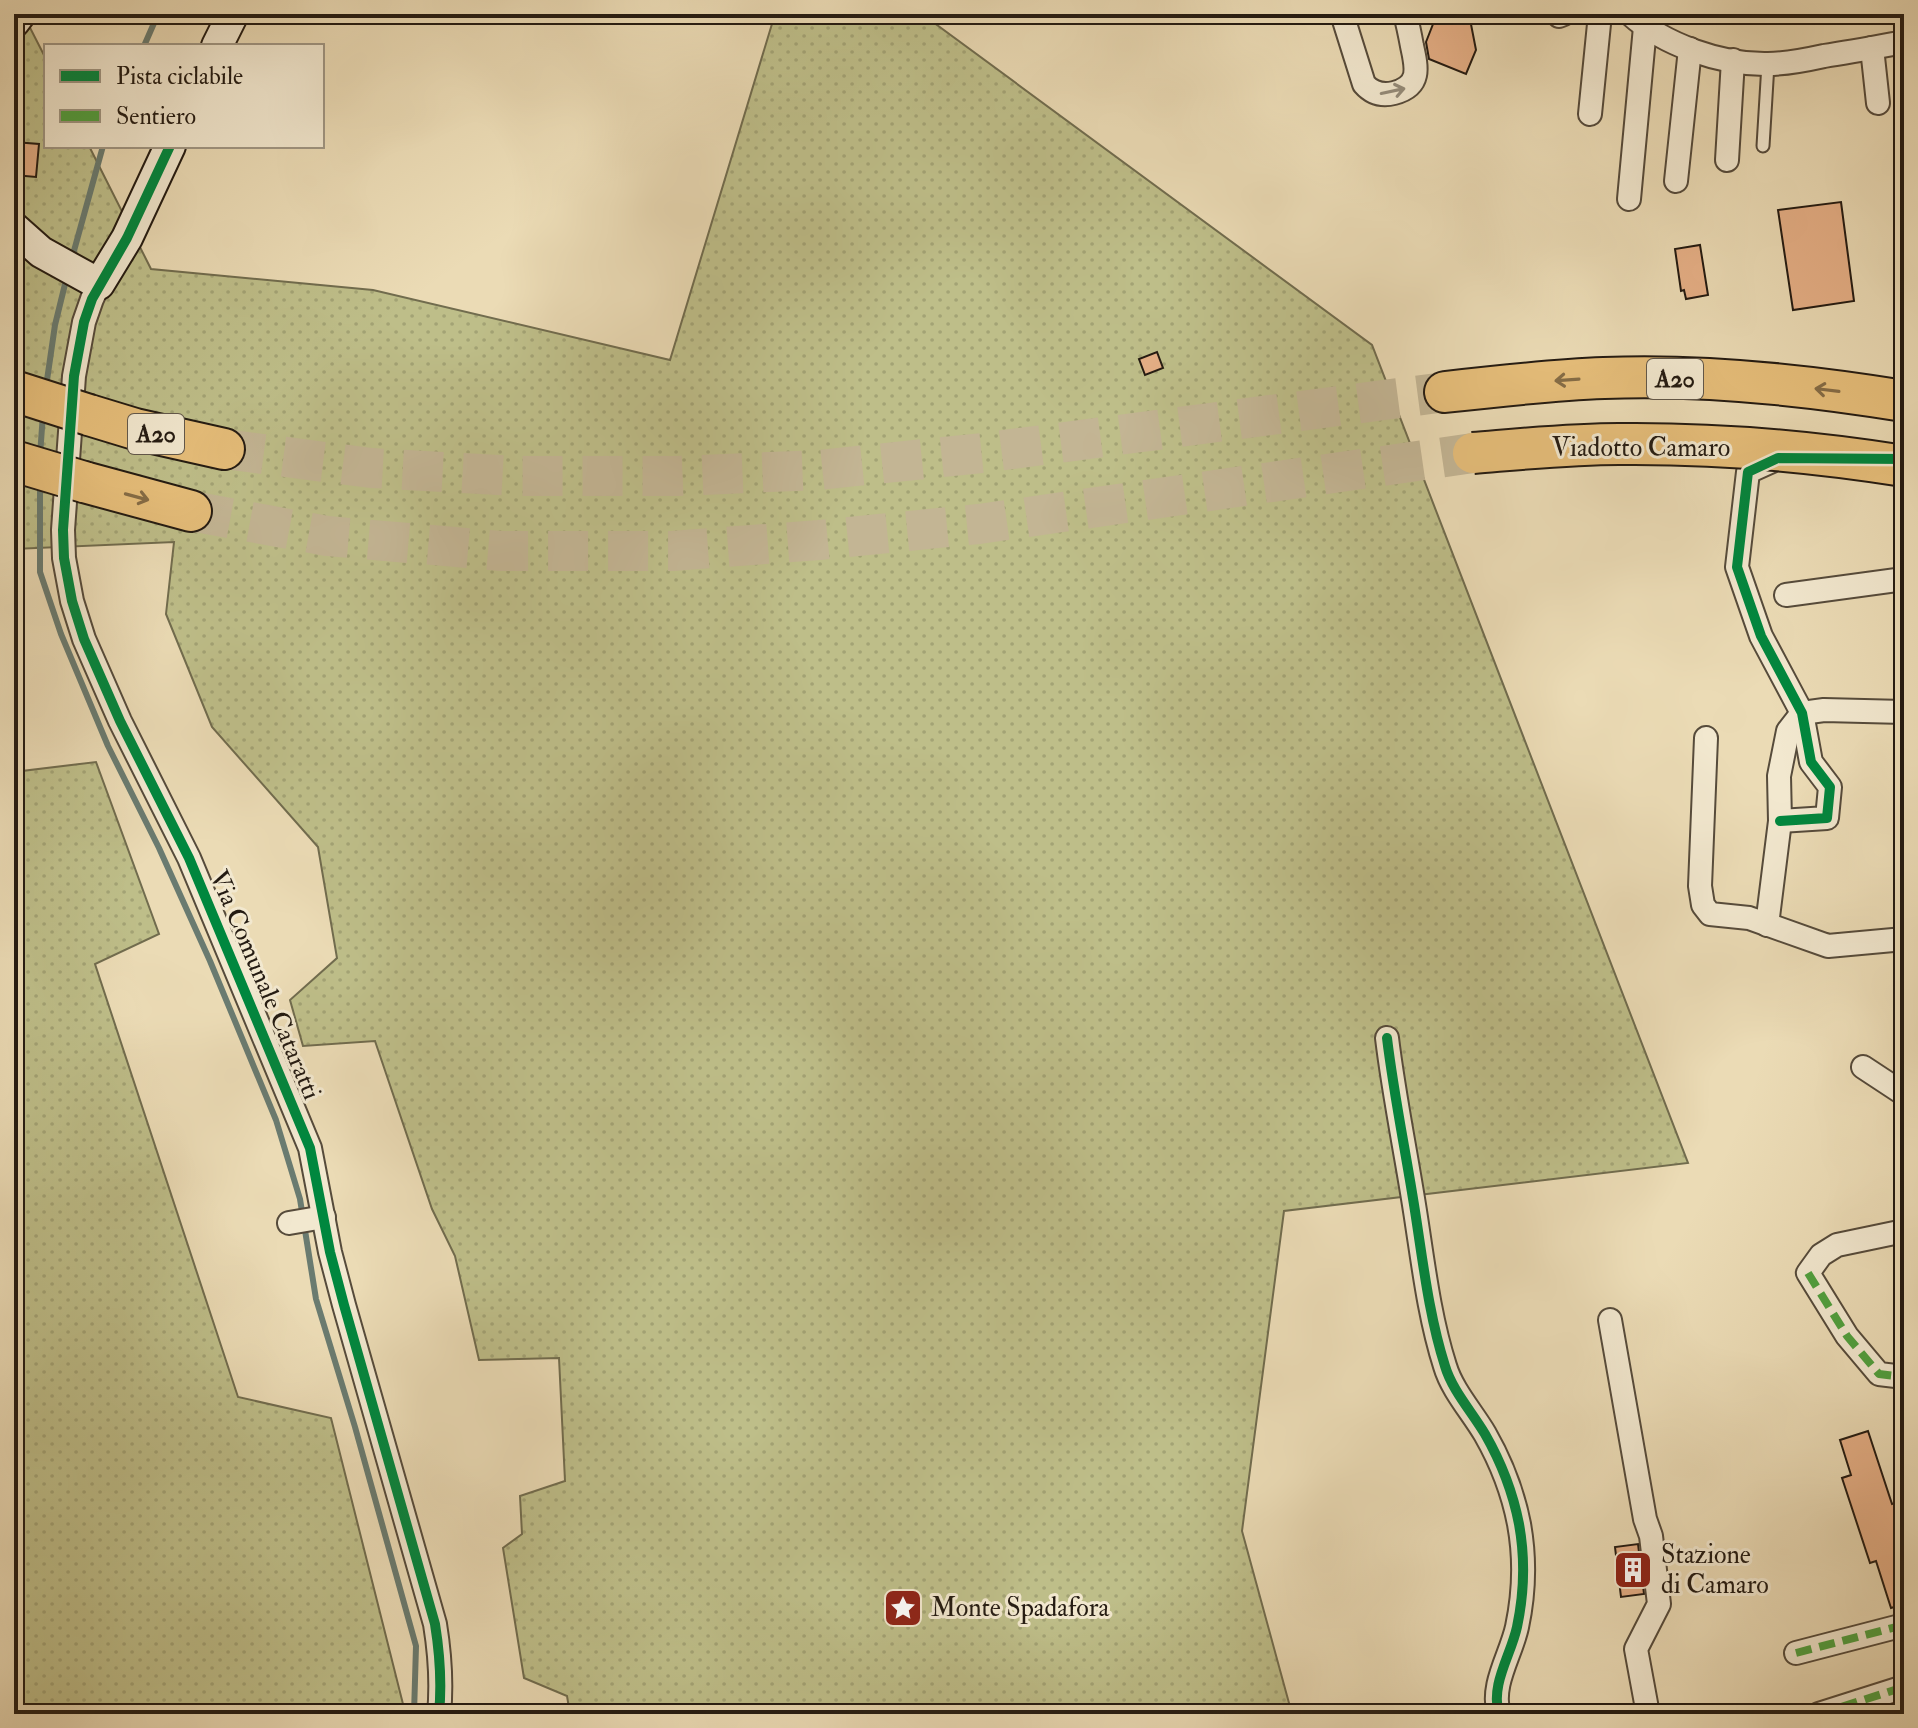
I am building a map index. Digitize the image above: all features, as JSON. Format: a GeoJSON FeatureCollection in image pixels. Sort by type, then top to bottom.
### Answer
{"type":"FeatureCollection","features":[{"type":"Feature","properties":{"kind":"highway","name":"A20"},"geometry":{"type":"LineString","coordinates":[[1445,392],[1607,378],[1666,379],[1803,387],[1904,401]]}},
{"type":"Feature","properties":{"kind":"highway","name":"A20"},"geometry":{"type":"LineString","coordinates":[[14,391],[135,429],[224,449]]}},
{"type":"Feature","properties":{"kind":"highway","name":"Viadotto Camaro"},"geometry":{"type":"LineString","coordinates":[[1473,453],[1578,445],[1671,444],[1796,452],[1904,466]]}},
{"type":"Feature","properties":{"kind":"highway"},"geometry":{"type":"LineString","coordinates":[[14,461],[191,511]]}},
{"type":"Feature","properties":{"kind":"street"},"geometry":{"type":"LineString","coordinates":[[14,22],[20,14]]}},
{"type":"Feature","properties":{"kind":"street"},"geometry":{"type":"LineString","coordinates":[[218,44],[233,14]]}},
{"type":"Feature","properties":{"kind":"street"},"geometry":{"type":"LineString","coordinates":[[1342,14],[1364,84],[1383,95],[1403,90],[1416,75],[1405,14]]}},
{"type":"Feature","properties":{"kind":"street"},"geometry":{"type":"LineString","coordinates":[[1590,114],[1600,14]]}},
{"type":"Feature","properties":{"kind":"street"},"geometry":{"type":"LineString","coordinates":[[1629,199],[1638,20],[1674,43],[1690,49],[1733,60],[1768,64],[1904,42]]}},
{"type":"Feature","properties":{"kind":"street"},"geometry":{"type":"LineString","coordinates":[[1872,48],[1878,103]]}},
{"type":"Feature","properties":{"kind":"street"},"geometry":{"type":"LineString","coordinates":[[1676,181],[1690,49]]}},
{"type":"Feature","properties":{"kind":"street"},"geometry":{"type":"LineString","coordinates":[[1727,160],[1733,60]]}},
{"type":"Feature","properties":{"kind":"street"},"geometry":{"type":"LineString","coordinates":[[14,228],[49,257],[88,278],[127,238],[169,148]]}},
{"type":"Feature","properties":{"kind":"street","name":"Via Comunale Cataratti"},"geometry":{"type":"LineString","coordinates":[[88,278],[92,299],[84,322],[74,376],[63,530],[64,558],[72,601],[84,639],[120,721],[189,858],[310,1148],[330,1252],[435,1624],[441,1660],[439,1714]]}},
{"type":"Feature","properties":{"kind":"street"},"geometry":{"type":"LineString","coordinates":[[1780,821],[1827,818],[1830,787],[1811,762],[1802,713],[1761,636],[1737,567],[1748,472],[1778,458],[1904,459]]}},
{"type":"Feature","properties":{"kind":"street"},"geometry":{"type":"LineString","coordinates":[[1786,595],[1904,579]]}},
{"type":"Feature","properties":{"kind":"street"},"geometry":{"type":"LineString","coordinates":[[1767,925],[1780,821],[1779,776],[1788,731],[1802,713],[1824,710],[1904,712]]}},
{"type":"Feature","properties":{"kind":"street"},"geometry":{"type":"LineString","coordinates":[[1706,738],[1700,886],[1703,905],[1710,914],[1749,918],[1828,946],[1904,939]]}},
{"type":"Feature","properties":{"kind":"street"},"geometry":{"type":"LineString","coordinates":[[1387,1038],[1425,1274],[1445,1369],[1494,1452],[1504,1473],[1518,1522],[1523,1553],[1519,1618],[1496,1696],[1499,1714]]}},
{"type":"Feature","properties":{"kind":"street"},"geometry":{"type":"LineString","coordinates":[[1863,1067],[1904,1094]]}},
{"type":"Feature","properties":{"kind":"street"},"geometry":{"type":"LineString","coordinates":[[289,1223],[324,1217]]}},
{"type":"Feature","properties":{"kind":"street"},"geometry":{"type":"LineString","coordinates":[[1904,1231],[1837,1245],[1821,1255],[1808,1273],[1847,1336],[1879,1374],[1904,1377]]}},
{"type":"Feature","properties":{"kind":"street"},"geometry":{"type":"LineString","coordinates":[[1610,1320],[1645,1519],[1651,1536],[1659,1604],[1636,1649],[1648,1714]]}},
{"type":"Feature","properties":{"kind":"street"},"geometry":{"type":"LineString","coordinates":[[1796,1653],[1904,1625]]}},
{"type":"Feature","properties":{"kind":"street"},"geometry":{"type":"LineString","coordinates":[[1819,1714],[1904,1687]]}},
{"type":"Feature","properties":{"kind":"lane"},"geometry":{"type":"LineString","coordinates":[[1763,146],[1768,64]]}},
{"type":"Feature","properties":{"kind":"green space"},"geometry":{"type":"Polygon","coordinates":[[[14,14],[23,14],[44,55],[44,148],[90,148],[151,269],[373,290],[670,360],[775,14],[922,14],[1372,345],[1688,1163],[1284,1211],[1242,1531],[1292,1714],[570,1714],[567,1696],[524,1678],[503,1548],[522,1534],[520,1496],[565,1481],[559,1358],[479,1360],[455,1256],[432,1209],[375,1041],[303,1046],[290,1000],[337,958],[318,847],[212,727],[166,614],[174,542],[14,549],[14,14]]]}},
{"type":"Feature","properties":{"kind":"green space"},"geometry":{"type":"Polygon","coordinates":[[[96,762],[159,934],[95,964],[238,1397],[331,1418],[403,1704],[367,1714],[14,1714],[14,772],[96,762]]]}},
{"type":"Feature","properties":{"kind":"building"},"geometry":{"type":"Polygon","coordinates":[[[1437,14],[1469,14],[1476,50],[1466,74],[1429,59],[1426,42],[1437,14]]]}},
{"type":"Feature","properties":{"kind":"building"},"geometry":{"type":"Polygon","coordinates":[[[14,142],[39,144],[36,177],[14,175],[14,142]]]}},
{"type":"Feature","properties":{"kind":"building"},"geometry":{"type":"Polygon","coordinates":[[[1841,202],[1854,301],[1793,310],[1778,210],[1841,202]]]}},
{"type":"Feature","properties":{"kind":"building"},"geometry":{"type":"Polygon","coordinates":[[[1700,245],[1708,295],[1686,299],[1684,290],[1681,291],[1675,249],[1700,245]]]}},
{"type":"Feature","properties":{"kind":"building"},"geometry":{"type":"Polygon","coordinates":[[[1157,352],[1163,368],[1145,375],[1139,359],[1157,352]]]}},
{"type":"Feature","properties":{"kind":"building"},"geometry":{"type":"Polygon","coordinates":[[[1868,1431],[1904,1531],[1904,1604],[1891,1608],[1876,1561],[1870,1563],[1842,1478],[1851,1475],[1840,1440],[1868,1431]]]}},
{"type":"Feature","properties":{"kind":"building","name":"Stazione di Camaro"},"geometry":{"type":"Polygon","coordinates":[[[1638,1544],[1644,1594],[1621,1597],[1615,1547],[1638,1544]]]}},
{"type":"Feature","properties":{"kind":"waterway"},"geometry":{"type":"LineString","coordinates":[[145,44],[158,14]]}},
{"type":"Feature","properties":{"kind":"waterway"},"geometry":{"type":"LineString","coordinates":[[72,258],[102,148]]}},
{"type":"Feature","properties":{"kind":"waterway"},"geometry":{"type":"LineString","coordinates":[[46,387],[55,325],[67,276]]}},
{"type":"Feature","properties":{"kind":"waterway"},"geometry":{"type":"LineString","coordinates":[[40,455],[43,414]]}},
{"type":"Feature","properties":{"kind":"waterway"},"geometry":{"type":"LineString","coordinates":[[40,482],[40,572],[61,634],[108,746],[210,961],[276,1120],[300,1199],[316,1299],[416,1646],[414,1714]]}},
{"type":"Feature","properties":{"kind":"tunnel"},"geometry":{"type":"LineString","coordinates":[[224,449],[371,468],[516,476],[677,476],[818,470],[982,453],[1445,392]]}},
{"type":"Feature","properties":{"kind":"tunnel"},"geometry":{"type":"LineString","coordinates":[[191,511],[327,536],[502,551],[672,551],[979,524],[1473,453]]}},
{"type":"Feature","properties":{"kind":"marked path"},"geometry":{"type":"LineString","coordinates":[[1808,1273],[1847,1336],[1879,1374],[1904,1377]]}},
{"type":"Feature","properties":{"kind":"marked path"},"geometry":{"type":"LineString","coordinates":[[1796,1653],[1904,1625]]}},
{"type":"Feature","properties":{"kind":"marked path"},"geometry":{"type":"LineString","coordinates":[[1819,1714],[1904,1687]]}},
{"type":"Feature","properties":{"kind":"cycle path"},"geometry":{"type":"LineString","coordinates":[[169,148],[127,238],[92,299],[84,322],[74,376],[63,530],[64,558],[72,601],[84,639],[120,721],[189,858],[310,1148],[330,1252],[435,1624],[440,1669],[439,1714]]}},
{"type":"Feature","properties":{"kind":"cycle path"},"geometry":{"type":"LineString","coordinates":[[1780,821],[1827,818],[1830,787],[1811,762],[1802,713],[1761,636],[1737,567],[1748,472],[1778,458],[1904,459]]}},
{"type":"Feature","properties":{"kind":"cycle path"},"geometry":{"type":"LineString","coordinates":[[1387,1038],[1439,1347],[1452,1384],[1485,1434],[1501,1467],[1519,1524],[1523,1562],[1521,1602],[1514,1638],[1499,1681],[1499,1714]]}},
{"type":"Feature","properties":{"kind":"place","name":"Stazione di Camaro"},"geometry":{"type":"Point","coordinates":[1633,1570]}},
{"type":"Feature","properties":{"kind":"place","name":"Monte Spadafora"},"geometry":{"type":"Point","coordinates":[903,1608]}}]}
